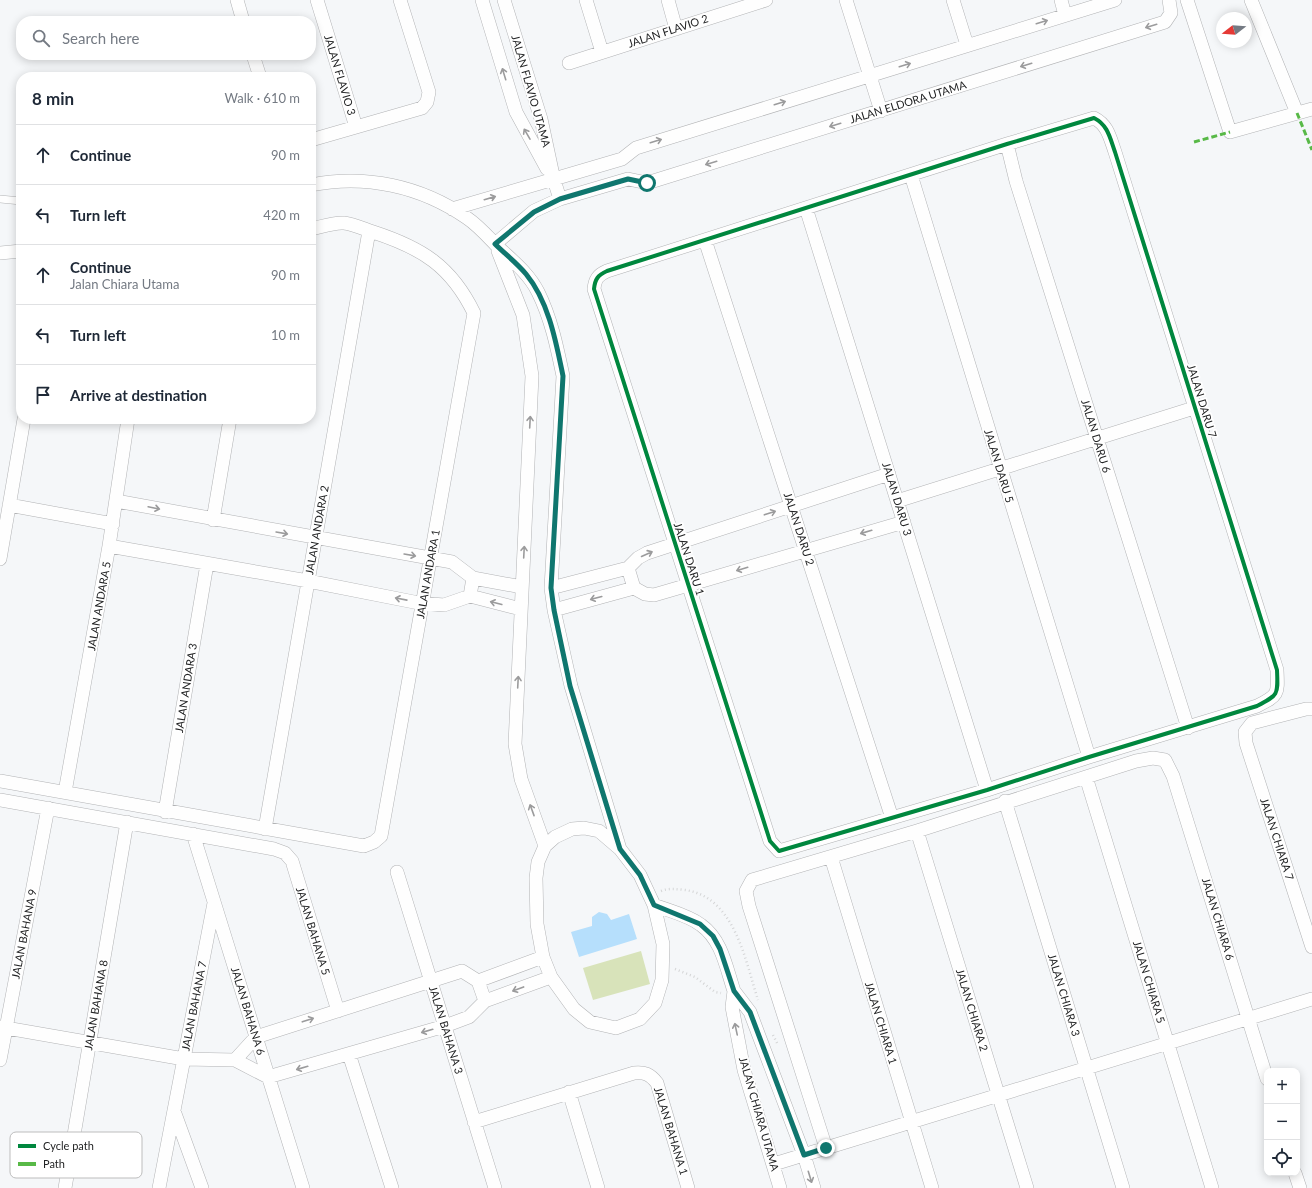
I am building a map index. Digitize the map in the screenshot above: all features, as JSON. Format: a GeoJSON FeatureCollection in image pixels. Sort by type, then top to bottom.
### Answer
{"type":"FeatureCollection","features":[{"type":"Feature","properties":{"kind":"street"},"geometry":{"type":"LineString","coordinates":[[237,0],[242,16]]}},
{"type":"Feature","properties":{"kind":"street","name":"JALAN FLAVIO 3"},"geometry":{"type":"LineString","coordinates":[[317,0],[356,127]]}},
{"type":"Feature","properties":{"kind":"street"},"geometry":{"type":"LineString","coordinates":[[316,139],[422,108],[427,102],[429,92],[400,0]]}},
{"type":"Feature","properties":{"kind":"street","name":"JALAN FLAVIO UTAMA"},"geometry":{"type":"LineString","coordinates":[[482,0],[516,112],[554,180]]}},
{"type":"Feature","properties":{"kind":"street","name":"JALAN FLAVIO UTAMA"},"geometry":{"type":"LineString","coordinates":[[504,0],[541,119],[554,180]]}},
{"type":"Feature","properties":{"kind":"street"},"geometry":{"type":"LineString","coordinates":[[586,0],[602,52]]}},
{"type":"Feature","properties":{"kind":"street"},"geometry":{"type":"LineString","coordinates":[[668,0],[676,29]]}},
{"type":"Feature","properties":{"kind":"street","name":"JALAN FLAVIO 2"},"geometry":{"type":"LineString","coordinates":[[569,63],[676,29],[753,2],[766,0]]}},
{"type":"Feature","properties":{"kind":"street"},"geometry":{"type":"LineString","coordinates":[[846,0],[880,110]]}},
{"type":"Feature","properties":{"kind":"street"},"geometry":{"type":"LineString","coordinates":[[953,0],[967,45]]}},
{"type":"Feature","properties":{"kind":"street"},"geometry":{"type":"LineString","coordinates":[[1061,0],[1065,15]]}},
{"type":"Feature","properties":{"kind":"street"},"geometry":{"type":"LineString","coordinates":[[452,209],[622,159],[636,148],[1115,0]]}},
{"type":"Feature","properties":{"kind":"street","name":"JALAN ELDORA UTAMA"},"geometry":{"type":"LineString","coordinates":[[628,179],[647,183],[1165,22],[1171,13],[1170,0]]}},
{"type":"Feature","properties":{"kind":"street"},"geometry":{"type":"LineString","coordinates":[[1187,0],[1230,132],[1312,109]]}},
{"type":"Feature","properties":{"kind":"street"},"geometry":{"type":"LineString","coordinates":[[1251,0],[1297,113]]}},
{"type":"Feature","properties":{"kind":"street"},"geometry":{"type":"LineString","coordinates":[[255,60],[258,72]]}},
{"type":"Feature","properties":{"kind":"street","name":"JALAN DARU 7"},"geometry":{"type":"LineString","coordinates":[[1007,144],[1094,118],[1101,122],[1106,128],[1115,152],[1277,670],[1278,689],[1273,698],[1257,706],[1188,728]]}},
{"type":"Feature","properties":{"kind":"street"},"geometry":{"type":"LineString","coordinates":[[705,240],[1007,144]]}},
{"type":"Feature","properties":{"kind":"street","name":"JALAN DARU 6"},"geometry":{"type":"LineString","coordinates":[[1007,144],[1016,181],[1188,728]]}},
{"type":"Feature","properties":{"kind":"street"},"geometry":{"type":"LineString","coordinates":[[495,244],[534,212],[560,199],[628,179],[622,159]]}},
{"type":"Feature","properties":{"kind":"street","name":"JALAN DARU 5"},"geometry":{"type":"LineString","coordinates":[[911,175],[1089,757]]}},
{"type":"Feature","properties":{"kind":"street"},"geometry":{"type":"LineString","coordinates":[[554,180],[560,199]]}},
{"type":"Feature","properties":{"kind":"street"},"geometry":{"type":"LineString","coordinates":[[316,184],[328,182],[376,181],[409,189],[452,209],[467,218],[495,244],[526,274],[538,291],[557,343],[563,376],[551,588],[554,610],[570,686],[620,849]]}},
{"type":"Feature","properties":{"kind":"street","name":"JALAN DARU 3"},"geometry":{"type":"LineString","coordinates":[[806,208],[987,790]]}},
{"type":"Feature","properties":{"kind":"street"},"geometry":{"type":"LineString","coordinates":[[316,228],[344,223],[369,231]]}},
{"type":"Feature","properties":{"kind":"street","name":"JALAN ANDARA 1"},"geometry":{"type":"LineString","coordinates":[[265,829],[364,846],[374,842],[381,836],[474,313],[464,294],[448,273],[427,255],[394,239],[369,231]]}},
{"type":"Feature","properties":{"kind":"street","name":"JALAN ANDARA 2"},"geometry":{"type":"LineString","coordinates":[[265,829],[369,231]]}},
{"type":"Feature","properties":{"kind":"street","name":"JALAN DARU 1"},"geometry":{"type":"LineString","coordinates":[[705,240],[607,271],[599,275],[595,281],[594,289],[770,841],[779,851],[892,818]]}},
{"type":"Feature","properties":{"kind":"street","name":"JALAN DARU 2"},"geometry":{"type":"LineString","coordinates":[[705,240],[892,818]]}},
{"type":"Feature","properties":{"kind":"street"},"geometry":{"type":"LineString","coordinates":[[495,244],[507,270],[523,315],[532,376],[515,744],[521,779],[545,846]]}},
{"type":"Feature","properties":{"kind":"street"},"geometry":{"type":"LineString","coordinates":[[0,253],[16,251]]}},
{"type":"Feature","properties":{"kind":"street"},"geometry":{"type":"LineString","coordinates":[[897,500],[1194,408]]}},
{"type":"Feature","properties":{"kind":"street"},"geometry":{"type":"LineString","coordinates":[[0,559],[23,424]]}},
{"type":"Feature","properties":{"kind":"street","name":"JALAN ANDARA 5"},"geometry":{"type":"LineString","coordinates":[[65,792],[113,524],[127,424]]}},
{"type":"Feature","properties":{"kind":"street"},"geometry":{"type":"LineString","coordinates":[[213,520],[229,424]]}},
{"type":"Feature","properties":{"kind":"street"},"geometry":{"type":"LineString","coordinates":[[551,588],[628,568],[638,558],[647,553],[889,474]]}},
{"type":"Feature","properties":{"kind":"street"},"geometry":{"type":"LineString","coordinates":[[116,502],[315,539],[452,562],[473,578],[522,587]]}},
{"type":"Feature","properties":{"kind":"street"},"geometry":{"type":"LineString","coordinates":[[9,505],[113,524]]}},
{"type":"Feature","properties":{"kind":"street"},"geometry":{"type":"LineString","coordinates":[[554,610],[634,588],[645,594],[654,595],[904,522]]}},
{"type":"Feature","properties":{"kind":"street"},"geometry":{"type":"LineString","coordinates":[[109,546],[423,603],[444,605],[470,596],[521,609]]}},
{"type":"Feature","properties":{"kind":"street","name":"JALAN ANDARA 3"},"geometry":{"type":"LineString","coordinates":[[165,812],[207,564]]}},
{"type":"Feature","properties":{"kind":"street"},"geometry":{"type":"LineString","coordinates":[[628,568],[634,588]]}},
{"type":"Feature","properties":{"kind":"street"},"geometry":{"type":"LineString","coordinates":[[470,596],[473,578]]}},
{"type":"Feature","properties":{"kind":"street","name":"JALAN CHIARA 7"},"geometry":{"type":"LineString","coordinates":[[1312,709],[1306,709],[1252,723],[1245,732],[1246,743],[1312,946]]}},
{"type":"Feature","properties":{"kind":"street"},"geometry":{"type":"LineString","coordinates":[[892,818],[1188,728]]}},
{"type":"Feature","properties":{"kind":"street","name":"JALAN CHIARA 6"},"geometry":{"type":"LineString","coordinates":[[1086,777],[1136,761],[1153,758],[1165,760],[1173,776],[1264,1069]]}},
{"type":"Feature","properties":{"kind":"street"},"geometry":{"type":"LineString","coordinates":[[826,1148],[746,891],[752,880],[917,831],[1005,801],[1086,777]]}},
{"type":"Feature","properties":{"kind":"street","name":"JALAN CHIARA 5"},"geometry":{"type":"LineString","coordinates":[[1086,777],[1212,1188]]}},
{"type":"Feature","properties":{"kind":"street"},"geometry":{"type":"LineString","coordinates":[[0,781],[265,829]]}},
{"type":"Feature","properties":{"kind":"street"},"geometry":{"type":"LineString","coordinates":[[0,800],[193,834]]}},
{"type":"Feature","properties":{"kind":"street","name":"JALAN CHIARA 3"},"geometry":{"type":"LineString","coordinates":[[1005,801],[1123,1188]]}},
{"type":"Feature","properties":{"kind":"street","name":"JALAN BAHANA 9"},"geometry":{"type":"LineString","coordinates":[[0,1060],[3,1027],[48,808]]}},
{"type":"Feature","properties":{"kind":"street","name":"JALAN BAHANA 8"},"geometry":{"type":"LineString","coordinates":[[75,1132],[127,822]]}},
{"type":"Feature","properties":{"kind":"street"},"geometry":{"type":"LineString","coordinates":[[584,828],[599,831],[620,849],[640,875],[654,905],[663,944],[662,980],[655,1003],[640,1019],[616,1028],[590,1022],[574,1009],[551,977],[542,957],[537,924],[536,878],[538,862],[545,846],[555,837],[572,829],[584,828]]}},
{"type":"Feature","properties":{"kind":"street","name":"JALAN CHIARA 2"},"geometry":{"type":"LineString","coordinates":[[917,831],[1027,1188]]}},
{"type":"Feature","properties":{"kind":"street","name":"JALAN BAHANA 5"},"geometry":{"type":"LineString","coordinates":[[193,834],[285,852],[292,861],[338,1011]]}},
{"type":"Feature","properties":{"kind":"street","name":"JALAN BAHANA 6"},"geometry":{"type":"LineString","coordinates":[[193,834],[303,1188]]}},
{"type":"Feature","properties":{"kind":"street","name":"JALAN CHIARA 1"},"geometry":{"type":"LineString","coordinates":[[831,857],[932,1188]]}},
{"type":"Feature","properties":{"kind":"street","name":"JALAN BAHANA 3"},"geometry":{"type":"LineString","coordinates":[[397,872],[495,1188]]}},
{"type":"Feature","properties":{"kind":"street","name":"JALAN BAHANA 7"},"geometry":{"type":"LineString","coordinates":[[159,1188],[214,901]]}},
{"type":"Feature","properties":{"kind":"street"},"geometry":{"type":"LineString","coordinates":[[654,905],[700,924],[713,936],[720,949],[734,991]]}},
{"type":"Feature","properties":{"kind":"street"},"geometry":{"type":"LineString","coordinates":[[478,981],[542,957]]}},
{"type":"Feature","properties":{"kind":"street"},"geometry":{"type":"LineString","coordinates":[[235,1060],[256,1037],[462,971],[478,981],[485,1001]]}},
{"type":"Feature","properties":{"kind":"street"},"geometry":{"type":"LineString","coordinates":[[3,1027],[184,1059],[235,1060],[268,1077],[444,1026],[469,1017],[485,1001],[551,977]]}},
{"type":"Feature","properties":{"kind":"street","name":"JALAN CHIARA UTAMA"},"geometry":{"type":"LineString","coordinates":[[734,991],[750,1012],[804,1155],[814,1188]]}},
{"type":"Feature","properties":{"kind":"street","name":"JALAN CHIARA UTAMA"},"geometry":{"type":"LineString","coordinates":[[734,991],[732,1007],[744,1070],[774,1164],[780,1188]]}},
{"type":"Feature","properties":{"kind":"street"},"geometry":{"type":"LineString","coordinates":[[774,1164],[1312,999]]}},
{"type":"Feature","properties":{"kind":"street"},"geometry":{"type":"LineString","coordinates":[[740,1049],[753,1041],[762,1045]]}},
{"type":"Feature","properties":{"kind":"street"},"geometry":{"type":"LineString","coordinates":[[349,1054],[392,1188]]}},
{"type":"Feature","properties":{"kind":"street","name":"JALAN BAHANA 1"},"geometry":{"type":"LineString","coordinates":[[569,1092],[634,1073],[643,1072],[651,1075],[656,1083],[688,1188]]}},
{"type":"Feature","properties":{"kind":"street"},"geometry":{"type":"LineString","coordinates":[[474,1122],[569,1092],[598,1188]]}},
{"type":"Feature","properties":{"kind":"street"},"geometry":{"type":"LineString","coordinates":[[174,1111],[202,1188]]}},
{"type":"Feature","properties":{"kind":"street"},"geometry":{"type":"LineString","coordinates":[[1296,1176],[1300,1188]]}},
{"type":"Feature","properties":{"kind":"street","name":"JALAN BAHANA 8"},"geometry":{"type":"LineString","coordinates":[[65,1188],[67,1178]]}},
{"type":"Feature","properties":{"kind":"lane"},"geometry":{"type":"LineString","coordinates":[[0,199],[16,200]]}},
{"type":"Feature","properties":{"kind":"path"},"geometry":{"type":"LineString","coordinates":[[662,963],[695,977],[715,992],[734,991]]}},
{"type":"Feature","properties":{"kind":"green space"},"geometry":{"type":"Polygon","coordinates":[[[641,951],[650,984],[593,1000],[583,968],[641,951]]]}},
{"type":"Feature","properties":{"kind":"water"},"geometry":{"type":"Polygon","coordinates":[[[599,912],[607,914],[611,920],[629,914],[637,939],[579,957],[571,932],[592,926],[592,917],[599,912]]]}},
{"type":"Feature","properties":{"kind":"marked path"},"geometry":{"type":"LineString","coordinates":[[1297,113],[1312,150]]}},
{"type":"Feature","properties":{"kind":"marked path"},"geometry":{"type":"LineString","coordinates":[[1194,142],[1230,132]]}},
{"type":"Feature","properties":{"kind":"cycle path"},"geometry":{"type":"LineString","coordinates":[[1094,118],[1105,128],[1115,152],[1277,670],[1276,693],[1270,699],[1257,706],[1089,757],[987,790],[779,851],[770,841],[594,289],[596,280],[601,274],[607,271],[1007,144],[1094,118]]}},
{"type":"Feature","properties":{"kind":"route"},"geometry":{"type":"LineString","coordinates":[[647,183],[628,179],[560,199],[534,212],[495,244],[526,274],[538,291],[557,343],[563,376],[551,588],[554,610],[570,686],[620,849],[640,875],[654,905],[700,924],[713,936],[720,949],[734,991],[750,1012],[804,1155],[826,1148]]}}]}
